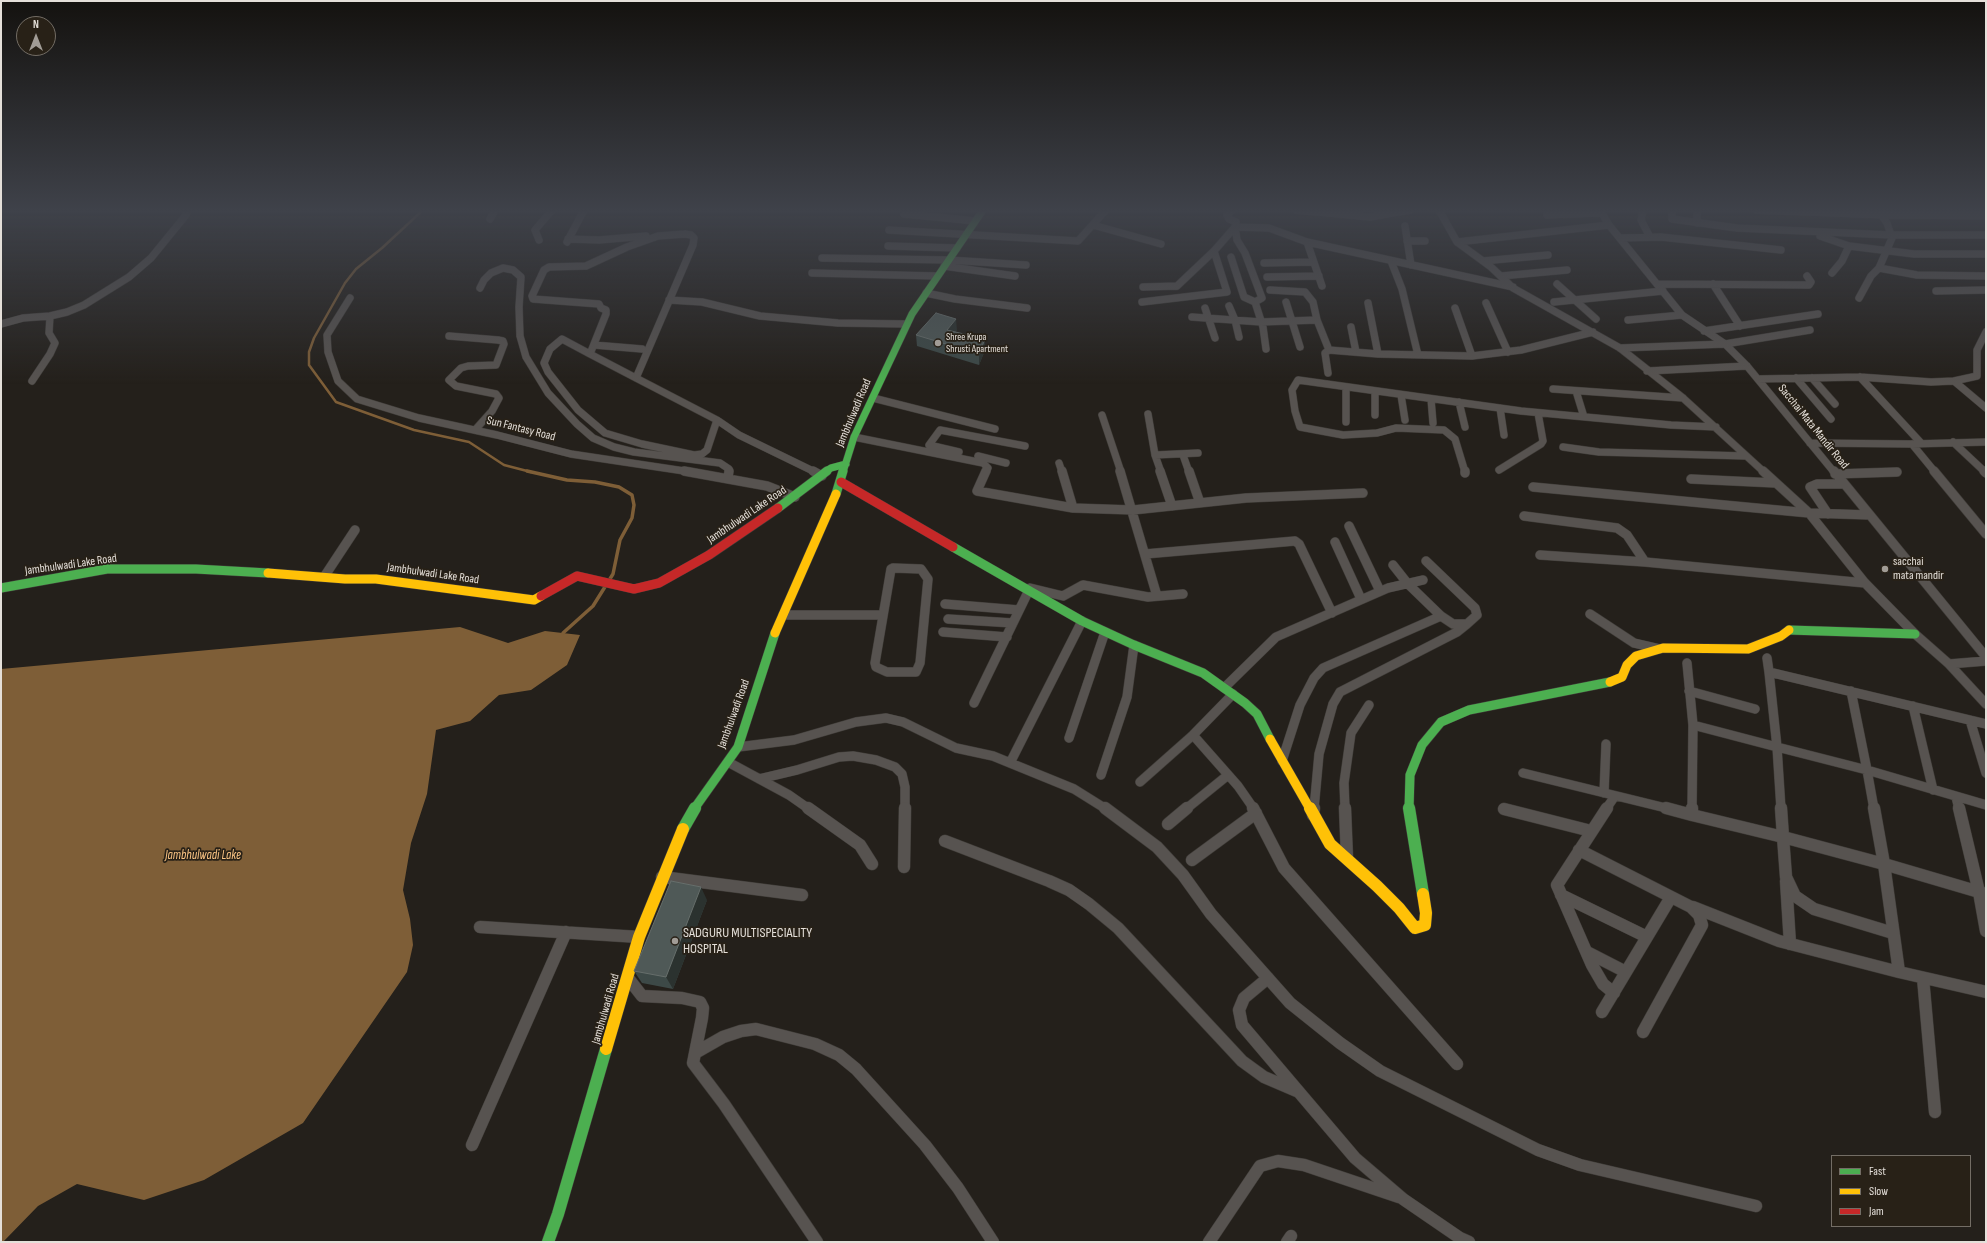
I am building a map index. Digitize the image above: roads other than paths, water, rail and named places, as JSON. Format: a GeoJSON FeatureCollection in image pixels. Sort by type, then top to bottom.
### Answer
{"type":"FeatureCollection","features":[{"type":"Feature","properties":{"kind":"street"},"geometry":{"type":"LineString","coordinates":[[1,324],[23,318],[50,316],[67,312],[84,305],[129,277],[139,268]]}},
{"type":"Feature","properties":{"kind":"street"},"geometry":{"type":"LineString","coordinates":[[480,288],[484,280],[491,273],[502,268],[513,270],[521,277],[519,307],[520,336],[526,357],[548,393],[577,424],[593,438],[614,447],[634,452],[720,463],[729,469],[728,478]]}},
{"type":"Feature","properties":{"kind":"street"},"geometry":{"type":"LineString","coordinates":[[549,268],[544,270],[532,296],[533,299],[593,303],[599,304],[601,308],[606,310],[590,354]]}},
{"type":"Feature","properties":{"kind":"street"},"geometry":{"type":"LineString","coordinates":[[636,378],[683,268]]}},
{"type":"Feature","properties":{"kind":"street","name":"Jambhulwadi Road"},"geometry":{"type":"LineString","coordinates":[[548,1242],[558,1214],[639,937],[662,877],[682,828],[738,747],[772,643],[783,614],[841,482],[854,437],[912,314],[943,268]]}},
{"type":"Feature","properties":{"kind":"street"},"geometry":{"type":"LineString","coordinates":[[973,268],[1015,276]]}},
{"type":"Feature","properties":{"kind":"street"},"geometry":{"type":"LineString","coordinates":[[1143,287],[1177,286],[1196,268]]}},
{"type":"Feature","properties":{"kind":"street"},"geometry":{"type":"LineString","coordinates":[[1142,302],[1227,292],[1219,268]]}},
{"type":"Feature","properties":{"kind":"street"},"geometry":{"type":"LineString","coordinates":[[1235,268],[1244,297],[1255,302],[1261,322],[1266,349]]}},
{"type":"Feature","properties":{"kind":"street"},"geometry":{"type":"LineString","coordinates":[[1250,268],[1262,298],[1255,302]]}},
{"type":"Feature","properties":{"kind":"street"},"geometry":{"type":"LineString","coordinates":[[1315,268],[1322,286]]}},
{"type":"Feature","properties":{"kind":"street"},"geometry":{"type":"LineString","coordinates":[[1394,268],[1402,289],[1418,355]]}},
{"type":"Feature","properties":{"kind":"street"},"geometry":{"type":"LineString","coordinates":[[1424,268],[1513,288],[1620,348],[1647,371],[1683,398],[1809,513],[1866,583],[1915,634],[1949,664],[1986,704]]}},
{"type":"Feature","properties":{"kind":"street"},"geometry":{"type":"LineString","coordinates":[[1491,268],[1513,288]]}},
{"type":"Feature","properties":{"kind":"street","name":"Sacchai Mata Mandir Road"},"geometry":{"type":"LineString","coordinates":[[1644,268],[1682,315],[1725,344],[1747,366],[1986,657]]}},
{"type":"Feature","properties":{"kind":"street"},"geometry":{"type":"LineString","coordinates":[[1832,273],[1836,268]]}},
{"type":"Feature","properties":{"kind":"street"},"geometry":{"type":"LineString","coordinates":[[1859,298],[1871,276],[1879,268],[1917,275],[1986,276]]}},
{"type":"Feature","properties":{"kind":"street"},"geometry":{"type":"LineString","coordinates":[[1501,276],[1567,270]]}},
{"type":"Feature","properties":{"kind":"street"},"geometry":{"type":"LineString","coordinates":[[812,273],[937,276]]}},
{"type":"Feature","properties":{"kind":"street"},"geometry":{"type":"LineString","coordinates":[[1267,277],[1318,276]]}},
{"type":"Feature","properties":{"kind":"street"},"geometry":{"type":"LineString","coordinates":[[1657,284],[1809,285],[1810,282],[1807,276]]}},
{"type":"Feature","properties":{"kind":"street"},"geometry":{"type":"LineString","coordinates":[[1558,284],[1596,319]]}},
{"type":"Feature","properties":{"kind":"street"},"geometry":{"type":"LineString","coordinates":[[1713,284],[1740,326]]}},
{"type":"Feature","properties":{"kind":"street"},"geometry":{"type":"LineString","coordinates":[[1177,286],[1183,297]]}},
{"type":"Feature","properties":{"kind":"street"},"geometry":{"type":"LineString","coordinates":[[1270,290],[1305,292],[1313,302],[1317,320],[1329,350]]}},
{"type":"Feature","properties":{"kind":"street"},"geometry":{"type":"LineString","coordinates":[[1936,291],[1986,290]]}},
{"type":"Feature","properties":{"kind":"street"},"geometry":{"type":"LineString","coordinates":[[1554,302],[1663,291]]}},
{"type":"Feature","properties":{"kind":"street"},"geometry":{"type":"LineString","coordinates":[[926,293],[955,299],[1027,308]]}},
{"type":"Feature","properties":{"kind":"street","name":"Sun Fantasy Road"},"geometry":{"type":"LineString","coordinates":[[350,298],[327,335],[328,352],[338,381],[357,399],[385,410],[475,430],[571,454],[728,478],[767,486],[795,497]]}},
{"type":"Feature","properties":{"kind":"street"},"geometry":{"type":"LineString","coordinates":[[669,300],[702,302],[760,316],[838,323],[907,324]]}},
{"type":"Feature","properties":{"kind":"street"},"geometry":{"type":"LineString","coordinates":[[1286,302],[1300,347]]}},
{"type":"Feature","properties":{"kind":"street"},"geometry":{"type":"LineString","coordinates":[[1368,303],[1378,354]]}},
{"type":"Feature","properties":{"kind":"street"},"geometry":{"type":"LineString","coordinates":[[1486,303],[1508,352]]}},
{"type":"Feature","properties":{"kind":"street"},"geometry":{"type":"LineString","coordinates":[[1229,306],[1235,320],[1239,337]]}},
{"type":"Feature","properties":{"kind":"street"},"geometry":{"type":"LineString","coordinates":[[1206,308],[1215,338]]}},
{"type":"Feature","properties":{"kind":"street"},"geometry":{"type":"LineString","coordinates":[[1455,308],[1472,356]]}},
{"type":"Feature","properties":{"kind":"street"},"geometry":{"type":"LineString","coordinates":[[1704,331],[1818,314]]}},
{"type":"Feature","properties":{"kind":"street"},"geometry":{"type":"LineString","coordinates":[[1628,320],[1682,315]]}},
{"type":"Feature","properties":{"kind":"street"},"geometry":{"type":"LineString","coordinates":[[32,381],[56,343],[49,333],[50,316]]}},
{"type":"Feature","properties":{"kind":"street"},"geometry":{"type":"LineString","coordinates":[[1192,317],[1210,320],[1261,322],[1317,320]]}},
{"type":"Feature","properties":{"kind":"street"},"geometry":{"type":"LineString","coordinates":[[1351,327],[1356,352]]}},
{"type":"Feature","properties":{"kind":"street"},"geometry":{"type":"LineString","coordinates":[[1620,348],[1725,344],[1810,330]]}},
{"type":"Feature","properties":{"kind":"street"},"geometry":{"type":"LineString","coordinates":[[1329,350],[1378,354],[1472,356],[1508,352],[1593,332]]}},
{"type":"Feature","properties":{"kind":"street"},"geometry":{"type":"LineString","coordinates":[[1977,376],[1977,350],[1986,332]]}},
{"type":"Feature","properties":{"kind":"street"},"geometry":{"type":"LineString","coordinates":[[449,336],[498,340],[503,341],[504,344],[496,365],[468,366],[461,368],[449,380],[456,386],[496,394],[499,398],[492,411],[475,430]]}},
{"type":"Feature","properties":{"kind":"street"},"geometry":{"type":"LineString","coordinates":[[717,420],[707,450],[702,454],[694,454],[642,444],[605,433],[578,410],[548,372],[544,363],[550,349],[562,339],[717,420],[739,435],[822,476]]}},
{"type":"Feature","properties":{"kind":"street"},"geometry":{"type":"LineString","coordinates":[[594,345],[642,349]]}},
{"type":"Feature","properties":{"kind":"street"},"geometry":{"type":"LineString","coordinates":[[1328,373],[1325,353],[1329,350]]}},
{"type":"Feature","properties":{"kind":"street"},"geometry":{"type":"LineString","coordinates":[[1647,371],[1747,366]]}},
{"type":"Feature","properties":{"kind":"street"},"geometry":{"type":"LineString","coordinates":[[1758,379],[1860,377],[1931,382],[1954,381],[1986,374]]}},
{"type":"Feature","properties":{"kind":"street"},"geometry":{"type":"LineString","coordinates":[[1860,377],[1917,444],[1986,534]]}},
{"type":"Feature","properties":{"kind":"street"},"geometry":{"type":"LineString","coordinates":[[1796,378],[1831,419]]}},
{"type":"Feature","properties":{"kind":"street"},"geometry":{"type":"LineString","coordinates":[[1812,378],[1835,404]]}},
{"type":"Feature","properties":{"kind":"street"},"geometry":{"type":"LineString","coordinates":[[1466,473],[1455,439],[1444,430],[1396,428],[1377,433],[1343,435],[1314,431],[1300,426],[1295,411],[1292,390],[1298,380],[1375,392],[1538,413],[1671,425],[1716,427]]}},
{"type":"Feature","properties":{"kind":"street"},"geometry":{"type":"LineString","coordinates":[[1954,381],[1986,408]]}},
{"type":"Feature","properties":{"kind":"street"},"geometry":{"type":"LineString","coordinates":[[1346,388],[1346,422]]}},
{"type":"Feature","properties":{"kind":"street"},"geometry":{"type":"LineString","coordinates":[[1553,389],[1683,398]]}},
{"type":"Feature","properties":{"kind":"street"},"geometry":{"type":"LineString","coordinates":[[1576,391],[1584,417]]}},
{"type":"Feature","properties":{"kind":"street"},"geometry":{"type":"LineString","coordinates":[[1375,392],[1375,415]]}},
{"type":"Feature","properties":{"kind":"street"},"geometry":{"type":"LineString","coordinates":[[1401,395],[1405,420]]}},
{"type":"Feature","properties":{"kind":"street"},"geometry":{"type":"LineString","coordinates":[[873,398],[995,428]]}},
{"type":"Feature","properties":{"kind":"street"},"geometry":{"type":"LineString","coordinates":[[1431,399],[1433,423]]}},
{"type":"Feature","properties":{"kind":"street"},"geometry":{"type":"LineString","coordinates":[[1459,402],[1465,427]]}},
{"type":"Feature","properties":{"kind":"street"},"geometry":{"type":"LineString","coordinates":[[1500,408],[1504,435]]}},
{"type":"Feature","properties":{"kind":"street"},"geometry":{"type":"LineString","coordinates":[[1499,470],[1541,444],[1543,441],[1538,413]]}},
{"type":"Feature","properties":{"kind":"street"},"geometry":{"type":"LineString","coordinates":[[1148,414],[1155,455],[1172,506]]}},
{"type":"Feature","properties":{"kind":"street"},"geometry":{"type":"LineString","coordinates":[[1102,415],[1134,510],[1157,596]]}},
{"type":"Feature","properties":{"kind":"street"},"geometry":{"type":"LineString","coordinates":[[926,448],[940,430],[1025,446]]}},
{"type":"Feature","properties":{"kind":"street"},"geometry":{"type":"LineString","coordinates":[[854,437],[926,448],[1006,463]]}},
{"type":"Feature","properties":{"kind":"street"},"geometry":{"type":"LineString","coordinates":[[1953,442],[1986,474]]}},
{"type":"Feature","properties":{"kind":"street"},"geometry":{"type":"LineString","coordinates":[[1810,443],[1917,444],[1986,442]]}},
{"type":"Feature","properties":{"kind":"street"},"geometry":{"type":"LineString","coordinates":[[1563,447],[1599,452],[1746,456]]}},
{"type":"Feature","properties":{"kind":"street"},"geometry":{"type":"LineString","coordinates":[[926,448],[986,465],[988,468],[977,491],[1072,508],[1134,510],[1246,498],[1363,493]]}},
{"type":"Feature","properties":{"kind":"street"},"geometry":{"type":"LineString","coordinates":[[1155,455],[1183,455],[1198,453]]}},
{"type":"Feature","properties":{"kind":"street"},"geometry":{"type":"LineString","coordinates":[[1183,455],[1200,503]]}},
{"type":"Feature","properties":{"kind":"street"},"geometry":{"type":"LineString","coordinates":[[1059,463],[1072,508]]}},
{"type":"Feature","properties":{"kind":"street","name":"Jambhulwadi Lake Road"},"geometry":{"type":"LineString","coordinates":[[1,588],[106,569],[196,569],[376,579],[534,600],[577,576],[634,589],[659,583],[709,555],[795,497],[834,466],[846,464]]}},
{"type":"Feature","properties":{"kind":"street"},"geometry":{"type":"LineString","coordinates":[[1835,474],[1896,472]]}},
{"type":"Feature","properties":{"kind":"street"},"geometry":{"type":"LineString","coordinates":[[1691,479],[1775,483]]}},
{"type":"Feature","properties":{"kind":"street"},"geometry":{"type":"LineString","coordinates":[[841,482],[1082,621],[1134,645],[1203,673],[1234,694],[1257,714],[1282,761],[1330,844],[1347,858],[1394,903],[1415,928],[1425,925],[1426,913],[1409,815],[1410,775],[1422,745],[1441,722],[1469,710],[1604,684],[1622,677],[1627,665],[1636,656],[1660,649]]}},
{"type":"Feature","properties":{"kind":"street"},"geometry":{"type":"LineString","coordinates":[[1828,514],[1810,487],[1812,484],[1843,484]]}},
{"type":"Feature","properties":{"kind":"street"},"geometry":{"type":"LineString","coordinates":[[1533,487],[1809,513],[1870,515]]}},
{"type":"Feature","properties":{"kind":"street"},"geometry":{"type":"LineString","coordinates":[[1524,516],[1617,528],[1627,535],[1645,562]]}},
{"type":"Feature","properties":{"kind":"street"},"geometry":{"type":"LineString","coordinates":[[1349,526],[1380,591]]}},
{"type":"Feature","properties":{"kind":"street"},"geometry":{"type":"LineString","coordinates":[[324,577],[355,530]]}},
{"type":"Feature","properties":{"kind":"street"},"geometry":{"type":"LineString","coordinates":[[1145,554],[1295,541],[1299,544],[1332,613]]}},
{"type":"Feature","properties":{"kind":"street"},"geometry":{"type":"LineString","coordinates":[[1335,542],[1361,599]]}},
{"type":"Feature","properties":{"kind":"street"},"geometry":{"type":"LineString","coordinates":[[1540,555],[1645,562],[1866,583]]}},
{"type":"Feature","properties":{"kind":"street"},"geometry":{"type":"LineString","coordinates":[[1313,815],[1319,754],[1333,704],[1340,692],[1457,632],[1477,615],[1475,608],[1426,561]]}},
{"type":"Feature","properties":{"kind":"street"},"geometry":{"type":"LineString","coordinates":[[1393,565],[1408,584],[1441,616],[1453,624],[1467,624]]}},
{"type":"Feature","properties":{"kind":"street"},"geometry":{"type":"LineString","coordinates":[[891,569],[921,569],[924,571],[928,579],[920,663],[916,672],[887,672],[876,667],[875,663],[883,615],[891,569]]}},
{"type":"Feature","properties":{"kind":"street"},"geometry":{"type":"LineString","coordinates":[[1224,688],[1276,637],[1380,591],[1423,580]]}},
{"type":"Feature","properties":{"kind":"street"},"geometry":{"type":"LineString","coordinates":[[1028,590],[1030,588],[1063,596],[1083,585],[1148,597],[1183,594]]}},
{"type":"Feature","properties":{"kind":"street"},"geometry":{"type":"LineString","coordinates":[[974,703],[1014,623],[1028,590]]}},
{"type":"Feature","properties":{"kind":"street"},"geometry":{"type":"LineString","coordinates":[[945,604],[1019,610]]}},
{"type":"Feature","properties":{"kind":"street"},"geometry":{"type":"LineString","coordinates":[[783,614],[883,615]]}},
{"type":"Feature","properties":{"kind":"street"},"geometry":{"type":"LineString","coordinates":[[1590,614],[1634,643],[1660,649],[1748,649],[1781,636],[1789,630],[1797,629],[1856,633],[1915,634]]}},
{"type":"Feature","properties":{"kind":"street"},"geometry":{"type":"LineString","coordinates":[[1282,761],[1300,705],[1314,678],[1323,668],[1441,616]]}},
{"type":"Feature","properties":{"kind":"street"},"geometry":{"type":"LineString","coordinates":[[948,619],[1014,623]]}},
{"type":"Feature","properties":{"kind":"street"},"geometry":{"type":"LineString","coordinates":[[1010,763],[1082,621]]}},
{"type":"Feature","properties":{"kind":"street"},"geometry":{"type":"LineString","coordinates":[[943,632],[1007,637]]}},
{"type":"Feature","properties":{"kind":"street"},"geometry":{"type":"LineString","coordinates":[[1069,738],[1105,632]]}},
{"type":"Feature","properties":{"kind":"street"},"geometry":{"type":"LineString","coordinates":[[1101,775],[1127,697],[1134,645]]}},
{"type":"Feature","properties":{"kind":"street"},"geometry":{"type":"LineString","coordinates":[[1767,658],[1777,747],[1790,944]]}},
{"type":"Feature","properties":{"kind":"street"},"geometry":{"type":"LineString","coordinates":[[1949,664],[1986,661]]}},
{"type":"Feature","properties":{"kind":"street"},"geometry":{"type":"LineString","coordinates":[[1687,663],[1692,725],[1692,815]]}},
{"type":"Feature","properties":{"kind":"street"},"geometry":{"type":"LineString","coordinates":[[1769,672],[1986,724]]}},
{"type":"Feature","properties":{"kind":"street"},"geometry":{"type":"LineString","coordinates":[[1689,692],[1755,709]]}},
{"type":"Feature","properties":{"kind":"street"},"geometry":{"type":"LineString","coordinates":[[1852,692],[1884,864],[1899,972]]}},
{"type":"Feature","properties":{"kind":"street"},"geometry":{"type":"LineString","coordinates":[[1140,782],[1193,735],[1234,694]]}},
{"type":"Feature","properties":{"kind":"street"},"geometry":{"type":"LineString","coordinates":[[1347,858],[1344,783],[1348,747],[1352,733],[1369,705]]}},
{"type":"Feature","properties":{"kind":"street"},"geometry":{"type":"LineString","coordinates":[[1913,706],[1933,790]]}},
{"type":"Feature","properties":{"kind":"street"},"geometry":{"type":"LineString","coordinates":[[738,747],[794,740],[856,722],[886,718],[903,722],[956,748],[993,756],[1074,789],[1093,800],[1157,847],[1183,875],[1216,920],[1255,966],[1290,1003],[1340,1043],[1380,1071],[1497,1131],[1538,1150],[1580,1165],[1756,1206]]}},
{"type":"Feature","properties":{"kind":"street"},"geometry":{"type":"LineString","coordinates":[[1970,720],[1986,773]]}},
{"type":"Feature","properties":{"kind":"street"},"geometry":{"type":"LineString","coordinates":[[1692,725],[1867,770],[1986,805]]}},
{"type":"Feature","properties":{"kind":"street"},"geometry":{"type":"LineString","coordinates":[[1193,735],[1238,786],[1256,813],[1284,868],[1296,883],[1457,1064]]}},
{"type":"Feature","properties":{"kind":"street"},"geometry":{"type":"LineString","coordinates":[[1604,793],[1606,744]]}},
{"type":"Feature","properties":{"kind":"street"},"geometry":{"type":"LineString","coordinates":[[759,779],[797,770],[839,757],[853,756],[876,760],[895,767],[902,774],[905,787],[904,867]]}},
{"type":"Feature","properties":{"kind":"street"},"geometry":{"type":"LineString","coordinates":[[728,762],[789,795],[860,845],[872,864]]}},
{"type":"Feature","properties":{"kind":"street"},"geometry":{"type":"LineString","coordinates":[[1523,773],[1783,837],[1884,864],[1983,893]]}},
{"type":"Feature","properties":{"kind":"street"},"geometry":{"type":"LineString","coordinates":[[1168,824],[1228,775]]}},
{"type":"Feature","properties":{"kind":"street"},"geometry":{"type":"LineString","coordinates":[[1614,993],[1603,984],[1557,884],[1616,796]]}},
{"type":"Feature","properties":{"kind":"street"},"geometry":{"type":"LineString","coordinates":[[1956,797],[1983,893],[1986,931]]}},
{"type":"Feature","properties":{"kind":"street"},"geometry":{"type":"LineString","coordinates":[[1504,809],[1591,832]]}},
{"type":"Feature","properties":{"kind":"street"},"geometry":{"type":"LineString","coordinates":[[1192,860],[1256,813]]}},
{"type":"Feature","properties":{"kind":"street"},"geometry":{"type":"LineString","coordinates":[[945,841],[1050,881],[1069,890],[1118,928],[1242,1061],[1264,1077],[1299,1092]]}},
{"type":"Feature","properties":{"kind":"street"},"geometry":{"type":"LineString","coordinates":[[1579,850],[1691,907],[1790,944],[1923,978],[1986,992]]}},
{"type":"Feature","properties":{"kind":"street"},"geometry":{"type":"LineString","coordinates":[[662,877],[802,895]]}},
{"type":"Feature","properties":{"kind":"street"},"geometry":{"type":"LineString","coordinates":[[1786,877],[1795,896],[1814,909],[1894,933]]}},
{"type":"Feature","properties":{"kind":"street"},"geometry":{"type":"LineString","coordinates":[[1561,895],[1647,937]]}},
{"type":"Feature","properties":{"kind":"street"},"geometry":{"type":"LineString","coordinates":[[1602,1012],[1671,897]]}},
{"type":"Feature","properties":{"kind":"street"},"geometry":{"type":"LineString","coordinates":[[1643,1032],[1702,925],[1699,915],[1691,907]]}},
{"type":"Feature","properties":{"kind":"street"},"geometry":{"type":"LineString","coordinates":[[480,927],[639,937]]}},
{"type":"Feature","properties":{"kind":"street"},"geometry":{"type":"LineString","coordinates":[[472,1145],[566,932]]}},
{"type":"Feature","properties":{"kind":"street"},"geometry":{"type":"LineString","coordinates":[[1587,952],[1626,972]]}},
{"type":"Feature","properties":{"kind":"street"},"geometry":{"type":"LineString","coordinates":[[628,978],[642,996],[682,998],[700,1002],[703,1008],[702,1018],[692,1062],[724,1104],[817,1242]]}},
{"type":"Feature","properties":{"kind":"street"},"geometry":{"type":"LineString","coordinates":[[1268,978],[1244,998],[1239,1010],[1242,1025],[1355,1158],[1403,1199],[1460,1238],[1469,1242]]}},
{"type":"Feature","properties":{"kind":"street"},"geometry":{"type":"LineString","coordinates":[[1923,978],[1936,1112]]}},
{"type":"Feature","properties":{"kind":"street"},"geometry":{"type":"LineString","coordinates":[[695,1053],[723,1037],[741,1031],[756,1030],[789,1036],[815,1044],[839,1055],[856,1069],[925,1145],[958,1188],[992,1242]]}},
{"type":"Feature","properties":{"kind":"street"},"geometry":{"type":"LineString","coordinates":[[1209,1242],[1260,1166],[1278,1160],[1304,1165],[1403,1199]]}},
{"type":"Feature","properties":{"kind":"water","name":"Jambhulwadi Lake"},"geometry":{"type":"Polygon","coordinates":[[[460,627],[508,643],[545,631],[580,635],[567,665],[531,690],[499,695],[470,721],[436,730],[427,794],[411,843],[403,890],[410,919],[413,945],[407,972],[303,1123],[204,1180],[144,1200],[77,1184],[38,1206],[3,1242],[1,1242],[1,669],[460,627]]]}},
{"type":"Feature","properties":{"kind":"waterway"},"geometry":{"type":"LineString","coordinates":[[357,268],[345,283],[314,338],[309,352],[309,365],[336,402],[414,430],[469,442],[504,465],[528,471]]}},
{"type":"Feature","properties":{"kind":"waterway"},"geometry":{"type":"LineString","coordinates":[[528,471],[567,480],[595,482],[619,487],[632,495],[634,505],[632,518],[620,540],[613,574],[593,606],[563,633]]}},
{"type":"Feature","properties":{"kind":"place","name":"Shree Krupa Shrusti Apartment"},"geometry":{"type":"Point","coordinates":[938,343]}},
{"type":"Feature","properties":{"kind":"place","name":"sacchai mata mandir"},"geometry":{"type":"Point","coordinates":[1885,569]}},
{"type":"Feature","properties":{"kind":"place","name":"SADGURU MULTISPECIALITY HOSPITAL"},"geometry":{"type":"Point","coordinates":[675,941]}}]}
